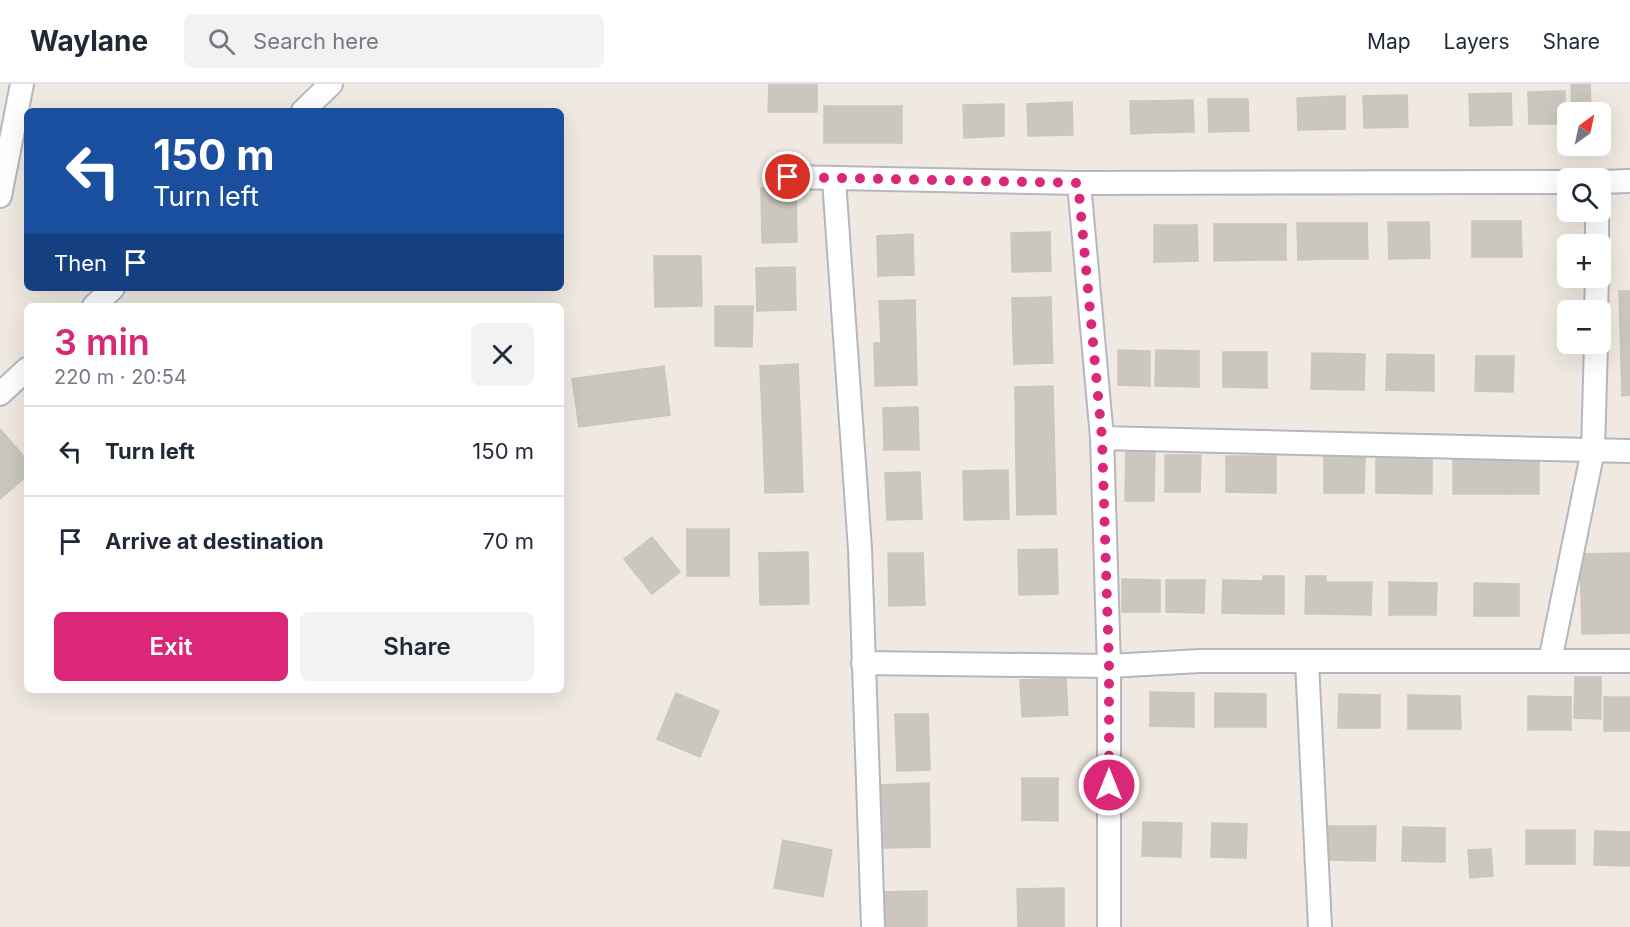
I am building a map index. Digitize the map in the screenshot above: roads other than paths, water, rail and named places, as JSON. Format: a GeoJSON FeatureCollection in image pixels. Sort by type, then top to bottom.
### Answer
{"type":"FeatureCollection","features":[{"type":"Feature","properties":{"kind":"street"},"geometry":{"type":"LineString","coordinates":[[0,196],[22,84]]}},
{"type":"Feature","properties":{"kind":"street"},"geometry":{"type":"LineString","coordinates":[[306,108],[331,84]]}},
{"type":"Feature","properties":{"kind":"street"},"geometry":{"type":"LineString","coordinates":[[788,177],[834,180],[1078,183],[1557,182]]}},
{"type":"Feature","properties":{"kind":"street"},"geometry":{"type":"LineString","coordinates":[[834,180],[860,549],[873,927]]}},
{"type":"Feature","properties":{"kind":"street"},"geometry":{"type":"LineString","coordinates":[[1611,182],[1630,181]]}},
{"type":"Feature","properties":{"kind":"street"},"geometry":{"type":"LineString","coordinates":[[1078,183],[1102,438],[1109,666],[1109,927]]}},
{"type":"Feature","properties":{"kind":"street"},"geometry":{"type":"LineString","coordinates":[[97,303],[110,291]]}},
{"type":"Feature","properties":{"kind":"street"},"geometry":{"type":"LineString","coordinates":[[1550,661],[1593,450],[1596,354]]}},
{"type":"Feature","properties":{"kind":"street"},"geometry":{"type":"LineString","coordinates":[[0,394],[24,372]]}},
{"type":"Feature","properties":{"kind":"street"},"geometry":{"type":"LineString","coordinates":[[1102,438],[1630,451]]}},
{"type":"Feature","properties":{"kind":"street"},"geometry":{"type":"LineString","coordinates":[[863,663],[1109,666],[1200,661],[1630,661]]}},
{"type":"Feature","properties":{"kind":"street"},"geometry":{"type":"LineString","coordinates":[[1307,662],[1320,927]]}}]}
